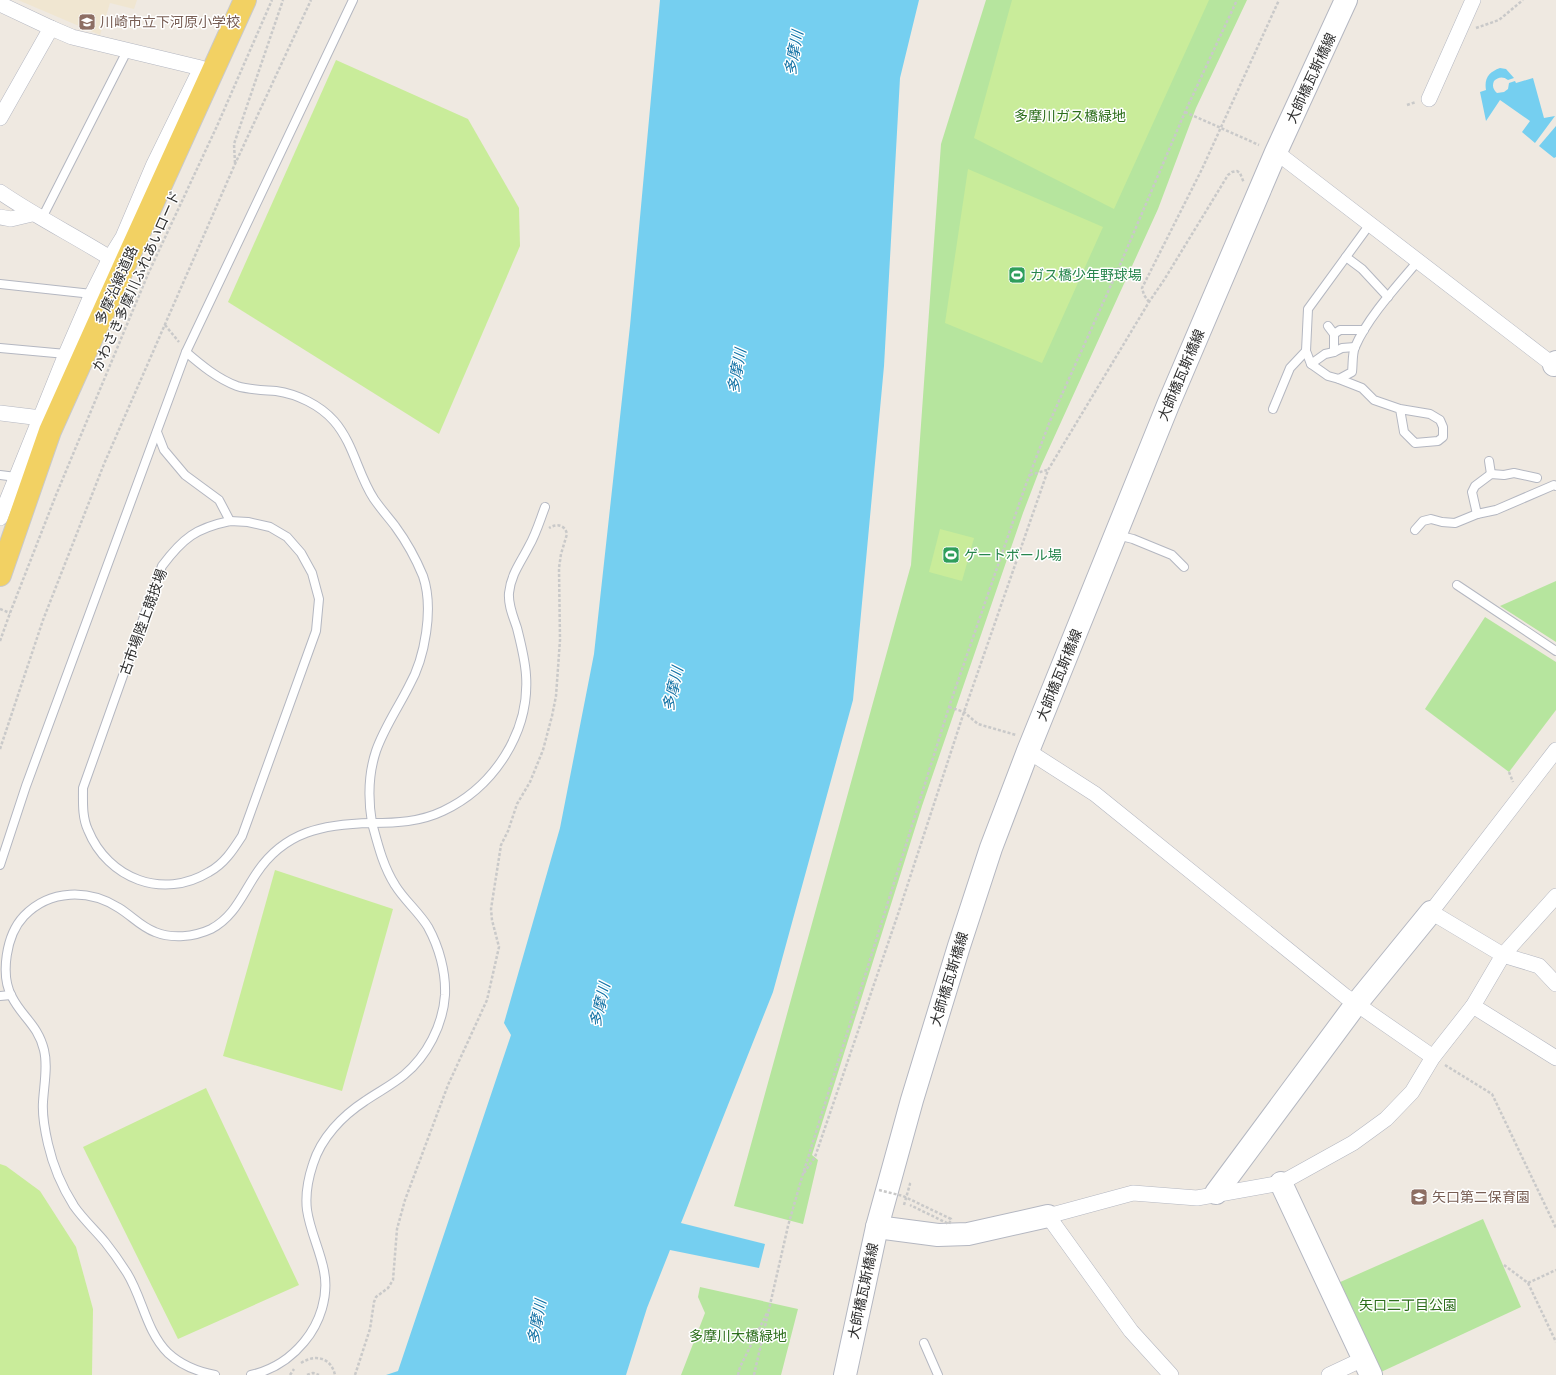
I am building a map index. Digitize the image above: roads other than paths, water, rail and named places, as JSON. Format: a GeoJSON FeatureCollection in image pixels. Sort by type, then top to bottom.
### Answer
{"type":"FeatureCollection","features":[{"type":"Feature","properties":{"kind":"main road","name":"多摩沿線道路"},"geometry":{"type":"LineString","coordinates":[[0,575],[50,431],[245,0]]}},
{"type":"Feature","properties":{"kind":"street","name":"大師橋瓦斯橋線"},"geometry":{"type":"LineString","coordinates":[[845,1375],[877,1227],[912,1100],[1023,744],[1116,535],[1269,149],[1346,0]]}},
{"type":"Feature","properties":{"kind":"street"},"geometry":{"type":"LineString","coordinates":[[1429,99],[1460,33],[1473,0]]}},
{"type":"Feature","properties":{"kind":"street"},"geometry":{"type":"LineString","coordinates":[[0,4],[51,28],[72,36],[127,51],[201,68],[154,164],[123,237],[110,258],[92,294],[66,354],[0,518]]}},
{"type":"Feature","properties":{"kind":"street"},"geometry":{"type":"LineString","coordinates":[[0,118],[51,28]]}},
{"type":"Feature","properties":{"kind":"street"},"geometry":{"type":"LineString","coordinates":[[1269,149],[1555,364]]}},
{"type":"Feature","properties":{"kind":"street"},"geometry":{"type":"LineString","coordinates":[[0,192],[37,216],[77,237],[110,258]]}},
{"type":"Feature","properties":{"kind":"street"},"geometry":{"type":"LineString","coordinates":[[0,217],[11,219],[37,216]]}},
{"type":"Feature","properties":{"kind":"street"},"geometry":{"type":"LineString","coordinates":[[0,413],[41,418]]}},
{"type":"Feature","properties":{"kind":"street"},"geometry":{"type":"LineString","coordinates":[[1023,744],[1095,794],[1356,1004],[1433,1057]]}},
{"type":"Feature","properties":{"kind":"street"},"geometry":{"type":"LineString","coordinates":[[1216,1193],[1356,1004],[1430,912],[1556,750]]}},
{"type":"Feature","properties":{"kind":"street"},"geometry":{"type":"LineString","coordinates":[[877,1227],[938,1235],[968,1234],[1048,1216],[1133,1193],[1197,1198],[1216,1193],[1281,1183],[1353,1143],[1386,1119],[1412,1092],[1433,1057],[1473,1006],[1503,955],[1556,896]]}},
{"type":"Feature","properties":{"kind":"street"},"geometry":{"type":"LineString","coordinates":[[1430,912],[1503,955],[1539,966],[1556,984]]}},
{"type":"Feature","properties":{"kind":"street"},"geometry":{"type":"LineString","coordinates":[[1473,1006],[1556,1058]]}},
{"type":"Feature","properties":{"kind":"street"},"geometry":{"type":"LineString","coordinates":[[1281,1183],[1367,1367],[1329,1375]]}},
{"type":"Feature","properties":{"kind":"street"},"geometry":{"type":"LineString","coordinates":[[1048,1216],[1131,1331],[1171,1375]]}},
{"type":"Feature","properties":{"kind":"lane"},"geometry":{"type":"LineString","coordinates":[[0,865],[26,786],[186,352],[353,0]]}},
{"type":"Feature","properties":{"kind":"lane"},"geometry":{"type":"LineString","coordinates":[[37,216],[127,51]]}},
{"type":"Feature","properties":{"kind":"lane"},"geometry":{"type":"LineString","coordinates":[[1370,224],[1308,309],[1306,351],[1311,364],[1328,376],[1362,388],[1374,400],[1400,409],[1430,414],[1440,420],[1443,427],[1443,437],[1438,441],[1415,443],[1404,432],[1400,409]]}},
{"type":"Feature","properties":{"kind":"lane"},"geometry":{"type":"LineString","coordinates":[[1346,257],[1362,269],[1388,297]]}},
{"type":"Feature","properties":{"kind":"lane"},"geometry":{"type":"LineString","coordinates":[[1339,379],[1352,372],[1355,347],[1364,330],[1388,297],[1418,261]]}},
{"type":"Feature","properties":{"kind":"lane"},"geometry":{"type":"LineString","coordinates":[[0,284],[92,294]]}},
{"type":"Feature","properties":{"kind":"lane"},"geometry":{"type":"LineString","coordinates":[[1328,326],[1334,334],[1334,352]]}},
{"type":"Feature","properties":{"kind":"lane"},"geometry":{"type":"LineString","coordinates":[[1334,334],[1340,330],[1364,330]]}},
{"type":"Feature","properties":{"kind":"lane"},"geometry":{"type":"LineString","coordinates":[[1311,364],[1325,354],[1342,348],[1355,347]]}},
{"type":"Feature","properties":{"kind":"lane"},"geometry":{"type":"LineString","coordinates":[[0,348],[66,354]]}},
{"type":"Feature","properties":{"kind":"lane"},"geometry":{"type":"LineString","coordinates":[[1272,408],[1290,368],[1306,351]]}},
{"type":"Feature","properties":{"kind":"lane"},"geometry":{"type":"LineString","coordinates":[[186,352],[200,364],[236,385],[300,397],[322,410],[334,421],[345,436],[366,486],[374,499],[395,525],[419,566],[424,578],[427,606],[424,642],[416,671],[410,685],[393,714],[376,752],[369,791],[372,823],[388,873],[396,887],[428,927],[436,944],[441,960],[445,993],[443,1010],[440,1023],[417,1064],[403,1076],[350,1112],[320,1146],[310,1174],[306,1195],[307,1210],[324,1270],[325,1286],[320,1314],[315,1327],[286,1360],[252,1375]]}},
{"type":"Feature","properties":{"kind":"lane"},"geometry":{"type":"LineString","coordinates":[[157,432],[164,450],[185,475],[219,500],[230,521]]}},
{"type":"Feature","properties":{"kind":"lane"},"geometry":{"type":"LineString","coordinates":[[1489,461],[1491,474]]}},
{"type":"Feature","properties":{"kind":"lane"},"geometry":{"type":"LineString","coordinates":[[1477,514],[1472,492],[1475,486],[1491,474],[1504,475],[1514,473],[1537,478]]}},
{"type":"Feature","properties":{"kind":"lane"},"geometry":{"type":"LineString","coordinates":[[0,475],[16,477]]}},
{"type":"Feature","properties":{"kind":"lane"},"geometry":{"type":"LineString","coordinates":[[1415,530],[1423,521],[1432,519],[1442,522],[1455,523],[1477,514],[1496,510],[1554,485],[1556,486]]}},
{"type":"Feature","properties":{"kind":"lane"},"geometry":{"type":"LineString","coordinates":[[215,1375],[196,1370],[183,1364],[168,1353],[157,1339],[147,1320],[134,1284],[105,1242],[73,1205],[53,1164],[44,1123],[43,1104],[46,1066],[45,1052],[41,1039],[31,1022],[11,995],[6,964],[16,926],[24,916],[36,906],[48,899],[63,895],[78,894],[105,900],[140,924],[157,933],[186,936],[199,934],[213,928],[226,918],[237,906],[256,874],[266,861],[284,845],[309,831],[322,827],[342,824],[397,823],[412,821],[443,811],[479,788],[506,755],[521,724],[527,692],[525,657],[510,610],[509,594],[512,576],[537,530],[545,507]]}},
{"type":"Feature","properties":{"kind":"lane","name":"古市場陸上競技場"},"geometry":{"type":"LineString","coordinates":[[230,521],[248,522],[270,527],[287,537],[301,553],[312,573],[319,599],[316,630],[242,836],[228,857],[210,872],[193,881],[172,885],[149,884],[117,869],[106,859],[96,846],[87,829],[83,808],[83,788],[162,566],[176,547],[193,534],[212,525],[230,521]]}},
{"type":"Feature","properties":{"kind":"lane"},"geometry":{"type":"LineString","coordinates":[[1116,535],[1133,539],[1172,555],[1184,567]]}},
{"type":"Feature","properties":{"kind":"lane"},"geometry":{"type":"LineString","coordinates":[[1457,586],[1556,651]]}},
{"type":"Feature","properties":{"kind":"lane"},"geometry":{"type":"LineString","coordinates":[[0,996],[11,995]]}},
{"type":"Feature","properties":{"kind":"lane"},"geometry":{"type":"LineString","coordinates":[[924,1343],[938,1375]]}},
{"type":"Feature","properties":{"kind":"water","name":"多摩川"},"geometry":{"type":"Polygon","coordinates":[[[660,0],[919,0],[900,78],[884,366],[853,700],[773,992],[681,1223],[765,1244],[759,1268],[670,1250],[647,1308],[626,1375],[386,1375],[398,1371],[511,1035],[504,1023],[560,828],[594,654],[630,326],[660,0]]]}},
{"type":"Feature","properties":{"kind":"water"},"geometry":{"type":"Polygon","coordinates":[[[1500,68],[1506,69],[1514,78],[1508,80],[1501,78],[1494,81],[1493,87],[1497,93],[1504,92],[1508,89],[1509,83],[1515,81],[1516,83],[1533,78],[1544,118],[1555,116],[1535,143],[1522,132],[1530,121],[1500,100],[1486,121],[1480,92],[1486,90],[1488,76],[1493,71],[1500,68]]]}},
{"type":"Feature","properties":{"kind":"water"},"geometry":{"type":"Polygon","coordinates":[[[1556,126],[1556,157],[1554,158],[1539,146],[1556,126]]]}},
{"type":"Feature","properties":{"kind":"place","name":"川崎市立下河原小学校"},"geometry":{"type":"Point","coordinates":[87,22]}},
{"type":"Feature","properties":{"kind":"place","name":"ガス橋少年野球場"},"geometry":{"type":"Point","coordinates":[1017,275]}},
{"type":"Feature","properties":{"kind":"place","name":"ゲートボール場"},"geometry":{"type":"Point","coordinates":[951,555]}},
{"type":"Feature","properties":{"kind":"place","name":"矢口第二保育園"},"geometry":{"type":"Point","coordinates":[1419,1197]}},
{"type":"Feature","properties":{"kind":"park label","name":"多摩川ガス橋緑地"},"geometry":{"type":"Point","coordinates":[1070,116]}},
{"type":"Feature","properties":{"kind":"park label","name":"矢口二丁目公園"},"geometry":{"type":"Point","coordinates":[1408,1305]}},
{"type":"Feature","properties":{"kind":"park label","name":"多摩川大橋緑地"},"geometry":{"type":"Point","coordinates":[738,1336]}}]}
